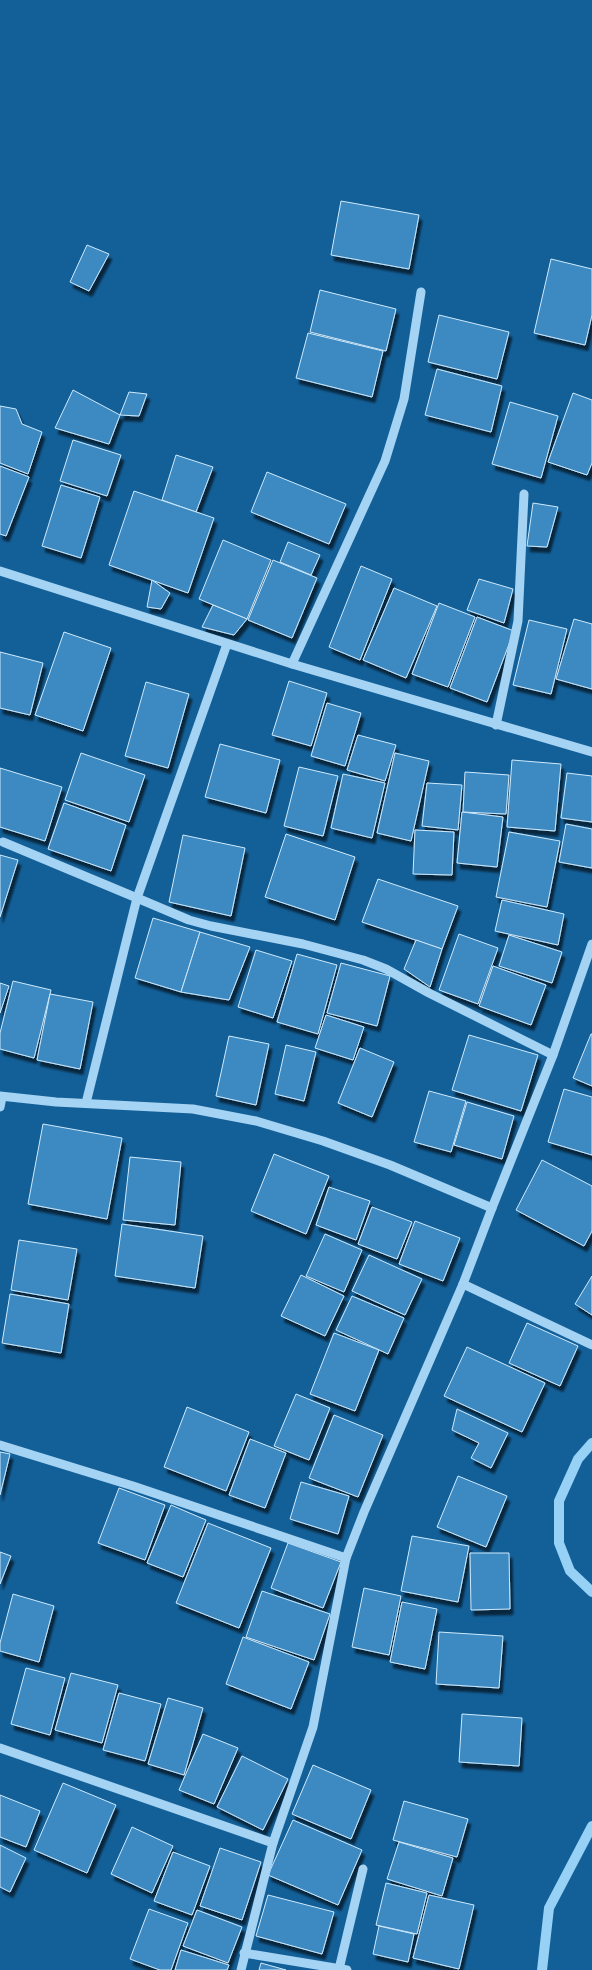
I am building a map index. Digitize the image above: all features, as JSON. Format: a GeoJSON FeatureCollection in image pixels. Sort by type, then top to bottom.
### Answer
{"type":"FeatureCollection","features":[{"type":"Feature","properties":{"kind":"street"},"geometry":{"type":"LineString","coordinates":[[292,664],[385,461],[404,399],[421,292]]}},
{"type":"Feature","properties":{"kind":"street"},"geometry":{"type":"LineString","coordinates":[[496,725],[518,621],[524,494]]}},
{"type":"Feature","properties":{"kind":"street"},"geometry":{"type":"LineString","coordinates":[[0,571],[292,664],[592,752]]}},
{"type":"Feature","properties":{"kind":"street"},"geometry":{"type":"LineString","coordinates":[[86,1103],[137,898],[227,644]]}},
{"type":"Feature","properties":{"kind":"street"},"geometry":{"type":"LineString","coordinates":[[3,842],[189,920],[303,944],[386,968],[553,1055]]}},
{"type":"Feature","properties":{"kind":"street"},"geometry":{"type":"LineString","coordinates":[[241,1970],[274,1842],[313,1728],[346,1558],[364,1512],[463,1284],[553,1055],[592,944]]}},
{"type":"Feature","properties":{"kind":"street"},"geometry":{"type":"LineString","coordinates":[[0,1108],[1,1096],[193,1109],[256,1121],[324,1141],[390,1165],[492,1208]]}},
{"type":"Feature","properties":{"kind":"street"},"geometry":{"type":"LineString","coordinates":[[463,1284],[592,1345]]}},
{"type":"Feature","properties":{"kind":"street"},"geometry":{"type":"LineString","coordinates":[[0,1445],[133,1486],[346,1558]]}},
{"type":"Feature","properties":{"kind":"street"},"geometry":{"type":"LineString","coordinates":[[0,1748],[274,1842]]}},
{"type":"Feature","properties":{"kind":"street"},"geometry":{"type":"LineString","coordinates":[[244,1953],[343,1969],[363,1869]]}},
{"type":"Feature","properties":{"kind":"building"},"geometry":{"type":"Polygon","coordinates":[[[341,201],[419,215],[409,269],[331,255],[341,201]]]}},
{"type":"Feature","properties":{"kind":"building"},"geometry":{"type":"Polygon","coordinates":[[[87,245],[109,254],[89,291],[70,282],[87,245]]]}},
{"type":"Feature","properties":{"kind":"building"},"geometry":{"type":"Polygon","coordinates":[[[551,259],[592,269],[592,315],[585,345],[534,333],[551,259]]]}},
{"type":"Feature","properties":{"kind":"building"},"geometry":{"type":"Polygon","coordinates":[[[320,290],[396,309],[386,351],[310,332],[320,290]]]}},
{"type":"Feature","properties":{"kind":"building"},"geometry":{"type":"Polygon","coordinates":[[[439,315],[509,332],[497,379],[428,362],[439,315]]]}},
{"type":"Feature","properties":{"kind":"building"},"geometry":{"type":"Polygon","coordinates":[[[308,333],[383,351],[372,397],[296,378],[308,333]]]}},
{"type":"Feature","properties":{"kind":"building"},"geometry":{"type":"Polygon","coordinates":[[[437,369],[502,386],[491,432],[425,415],[437,369]]]}},
{"type":"Feature","properties":{"kind":"building"},"geometry":{"type":"Polygon","coordinates":[[[73,390],[120,415],[109,444],[55,428],[73,390]]]}},
{"type":"Feature","properties":{"kind":"building"},"geometry":{"type":"Polygon","coordinates":[[[129,392],[147,394],[139,416],[120,415],[129,392]]]}},
{"type":"Feature","properties":{"kind":"building"},"geometry":{"type":"Polygon","coordinates":[[[573,393],[592,400],[592,463],[587,475],[548,462],[573,393]]]}},
{"type":"Feature","properties":{"kind":"building"},"geometry":{"type":"Polygon","coordinates":[[[510,402],[558,416],[541,478],[492,464],[510,402]]]}},
{"type":"Feature","properties":{"kind":"building"},"geometry":{"type":"Polygon","coordinates":[[[0,406],[16,409],[22,424],[42,432],[28,474],[0,463],[0,406]]]}},
{"type":"Feature","properties":{"kind":"building"},"geometry":{"type":"Polygon","coordinates":[[[73,440],[121,455],[107,496],[60,481],[73,440]]]}},
{"type":"Feature","properties":{"kind":"building"},"geometry":{"type":"Polygon","coordinates":[[[176,455],[213,467],[196,512],[162,500],[176,455]]]}},
{"type":"Feature","properties":{"kind":"building"},"geometry":{"type":"Polygon","coordinates":[[[0,466],[29,477],[6,536],[0,534],[0,466]]]}},
{"type":"Feature","properties":{"kind":"building"},"geometry":{"type":"Polygon","coordinates":[[[267,472],[346,504],[329,544],[251,512],[267,472]]]}},
{"type":"Feature","properties":{"kind":"building"},"geometry":{"type":"Polygon","coordinates":[[[61,485],[100,497],[81,558],[42,546],[61,485]]]}},
{"type":"Feature","properties":{"kind":"building"},"geometry":{"type":"Polygon","coordinates":[[[134,491],[214,518],[188,593],[109,565],[134,491]]]}},
{"type":"Feature","properties":{"kind":"building"},"geometry":{"type":"Polygon","coordinates":[[[533,503],[558,507],[547,547],[527,546],[533,503]]]}},
{"type":"Feature","properties":{"kind":"building"},"geometry":{"type":"Polygon","coordinates":[[[223,540],[271,560],[247,619],[199,599],[223,540]]]}},
{"type":"Feature","properties":{"kind":"building"},"geometry":{"type":"Polygon","coordinates":[[[288,542],[320,555],[311,575],[280,562],[288,542]]]}},
{"type":"Feature","properties":{"kind":"building"},"geometry":{"type":"Polygon","coordinates":[[[273,560],[317,578],[292,638],[248,620],[273,560]]]}},
{"type":"Feature","properties":{"kind":"building"},"geometry":{"type":"Polygon","coordinates":[[[361,566],[392,579],[360,660],[329,647],[361,566]]]}},
{"type":"Feature","properties":{"kind":"building"},"geometry":{"type":"Polygon","coordinates":[[[479,579],[513,589],[504,623],[467,610],[479,579]]]}},
{"type":"Feature","properties":{"kind":"building"},"geometry":{"type":"Polygon","coordinates":[[[152,580],[170,593],[161,609],[147,607],[152,580]]]}},
{"type":"Feature","properties":{"kind":"building"},"geometry":{"type":"Polygon","coordinates":[[[394,588],[437,606],[406,678],[363,660],[394,588]]]}},
{"type":"Feature","properties":{"kind":"building"},"geometry":{"type":"Polygon","coordinates":[[[439,603],[475,617],[448,687],[412,674],[439,603]]]}},
{"type":"Feature","properties":{"kind":"building"},"geometry":{"type":"Polygon","coordinates":[[[213,605],[247,619],[234,635],[202,627],[213,605]]]}},
{"type":"Feature","properties":{"kind":"building"},"geometry":{"type":"Polygon","coordinates":[[[477,617],[514,631],[487,702],[450,688],[477,617]]]}},
{"type":"Feature","properties":{"kind":"building"},"geometry":{"type":"Polygon","coordinates":[[[574,619],[592,624],[592,689],[556,679],[574,619]]]}},
{"type":"Feature","properties":{"kind":"building"},"geometry":{"type":"Polygon","coordinates":[[[529,620],[567,629],[551,694],[513,685],[529,620]]]}},
{"type":"Feature","properties":{"kind":"building"},"geometry":{"type":"Polygon","coordinates":[[[64,632],[111,648],[83,731],[35,715],[64,632]]]}},
{"type":"Feature","properties":{"kind":"building"},"geometry":{"type":"Polygon","coordinates":[[[0,652],[43,663],[30,715],[0,708],[0,652]]]}},
{"type":"Feature","properties":{"kind":"building"},"geometry":{"type":"Polygon","coordinates":[[[289,681],[327,693],[311,746],[272,735],[289,681]]]}},
{"type":"Feature","properties":{"kind":"building"},"geometry":{"type":"Polygon","coordinates":[[[146,682],[189,694],[168,768],[125,756],[146,682]]]}},
{"type":"Feature","properties":{"kind":"building"},"geometry":{"type":"Polygon","coordinates":[[[327,703],[361,713],[345,766],[311,756],[327,703]]]}},
{"type":"Feature","properties":{"kind":"building"},"geometry":{"type":"Polygon","coordinates":[[[358,735],[396,745],[385,781],[347,770],[358,735]]]}},
{"type":"Feature","properties":{"kind":"building"},"geometry":{"type":"Polygon","coordinates":[[[220,744],[280,760],[266,813],[205,797],[220,744]]]}},
{"type":"Feature","properties":{"kind":"building"},"geometry":{"type":"Polygon","coordinates":[[[81,753],[145,775],[129,822],[65,800],[81,753]]]}},
{"type":"Feature","properties":{"kind":"building"},"geometry":{"type":"Polygon","coordinates":[[[395,753],[429,761],[411,841],[377,833],[395,753]]]}},
{"type":"Feature","properties":{"kind":"building"},"geometry":{"type":"Polygon","coordinates":[[[512,760],[561,764],[555,831],[507,827],[512,760]]]}},
{"type":"Feature","properties":{"kind":"building"},"geometry":{"type":"Polygon","coordinates":[[[299,767],[338,776],[323,836],[284,826],[299,767]]]}},
{"type":"Feature","properties":{"kind":"building"},"geometry":{"type":"Polygon","coordinates":[[[0,768],[62,787],[45,841],[0,827],[0,768]]]}},
{"type":"Feature","properties":{"kind":"building"},"geometry":{"type":"Polygon","coordinates":[[[465,772],[509,775],[506,814],[463,812],[465,772]]]}},
{"type":"Feature","properties":{"kind":"building"},"geometry":{"type":"Polygon","coordinates":[[[567,773],[592,776],[592,822],[561,818],[567,773]]]}},
{"type":"Feature","properties":{"kind":"building"},"geometry":{"type":"Polygon","coordinates":[[[343,774],[385,783],[372,838],[331,828],[343,774]]]}},
{"type":"Feature","properties":{"kind":"building"},"geometry":{"type":"Polygon","coordinates":[[[427,783],[462,785],[458,830],[422,826],[427,783]]]}},
{"type":"Feature","properties":{"kind":"building"},"geometry":{"type":"Polygon","coordinates":[[[64,803],[126,825],[111,871],[48,849],[64,803]]]}},
{"type":"Feature","properties":{"kind":"building"},"geometry":{"type":"Polygon","coordinates":[[[462,812],[503,817],[497,867],[457,863],[462,812]]]}},
{"type":"Feature","properties":{"kind":"building"},"geometry":{"type":"Polygon","coordinates":[[[566,824],[592,829],[592,868],[559,862],[566,824]]]}},
{"type":"Feature","properties":{"kind":"building"},"geometry":{"type":"Polygon","coordinates":[[[415,830],[454,832],[452,875],[413,874],[415,830]]]}},
{"type":"Feature","properties":{"kind":"building"},"geometry":{"type":"Polygon","coordinates":[[[509,832],[560,841],[547,907],[496,897],[509,832]]]}},
{"type":"Feature","properties":{"kind":"building"},"geometry":{"type":"Polygon","coordinates":[[[286,834],[355,857],[335,920],[265,897],[286,834]]]}},
{"type":"Feature","properties":{"kind":"building"},"geometry":{"type":"Polygon","coordinates":[[[183,835],[245,848],[231,916],[169,902],[183,835]]]}},
{"type":"Feature","properties":{"kind":"building"},"geometry":{"type":"Polygon","coordinates":[[[0,855],[18,860],[0,917],[0,855]]]}},
{"type":"Feature","properties":{"kind":"building"},"geometry":{"type":"Polygon","coordinates":[[[378,879],[458,906],[442,949],[362,922],[378,879]]]}},
{"type":"Feature","properties":{"kind":"building"},"geometry":{"type":"Polygon","coordinates":[[[502,900],[564,914],[558,945],[495,931],[502,900]]]}},
{"type":"Feature","properties":{"kind":"building"},"geometry":{"type":"Polygon","coordinates":[[[153,918],[200,932],[181,992],[135,978],[153,918]]]}},
{"type":"Feature","properties":{"kind":"building"},"geometry":{"type":"Polygon","coordinates":[[[200,932],[250,947],[229,1000],[181,992],[200,932]]]}},
{"type":"Feature","properties":{"kind":"building"},"geometry":{"type":"Polygon","coordinates":[[[459,934],[498,948],[478,1004],[439,990],[459,934]]]}},
{"type":"Feature","properties":{"kind":"building"},"geometry":{"type":"Polygon","coordinates":[[[509,935],[562,952],[552,983],[499,966],[509,935]]]}},
{"type":"Feature","properties":{"kind":"building"},"geometry":{"type":"Polygon","coordinates":[[[416,940],[442,949],[430,987],[404,969],[416,940]]]}},
{"type":"Feature","properties":{"kind":"building"},"geometry":{"type":"Polygon","coordinates":[[[256,950],[292,961],[273,1018],[238,1007],[256,950]]]}},
{"type":"Feature","properties":{"kind":"building"},"geometry":{"type":"Polygon","coordinates":[[[297,954],[337,965],[318,1034],[277,1022],[297,954]]]}},
{"type":"Feature","properties":{"kind":"building"},"geometry":{"type":"Polygon","coordinates":[[[341,963],[390,976],[377,1026],[327,1013],[341,963]]]}},
{"type":"Feature","properties":{"kind":"building"},"geometry":{"type":"Polygon","coordinates":[[[493,966],[546,985],[531,1025],[479,1006],[493,966]]]}},
{"type":"Feature","properties":{"kind":"building"},"geometry":{"type":"Polygon","coordinates":[[[13,981],[51,990],[34,1058],[0,1049],[0,1033],[13,981]]]}},
{"type":"Feature","properties":{"kind":"building"},"geometry":{"type":"Polygon","coordinates":[[[0,983],[9,986],[0,1013],[0,983]]]}},
{"type":"Feature","properties":{"kind":"building"},"geometry":{"type":"Polygon","coordinates":[[[50,994],[93,1002],[80,1069],[37,1060],[50,994]]]}},
{"type":"Feature","properties":{"kind":"building"},"geometry":{"type":"Polygon","coordinates":[[[326,1015],[364,1027],[353,1060],[315,1048],[326,1015]]]}},
{"type":"Feature","properties":{"kind":"building"},"geometry":{"type":"Polygon","coordinates":[[[592,1034],[592,1086],[573,1078],[592,1034]]]}},
{"type":"Feature","properties":{"kind":"building"},"geometry":{"type":"Polygon","coordinates":[[[469,1035],[538,1055],[521,1111],[452,1090],[469,1035]]]}},
{"type":"Feature","properties":{"kind":"building"},"geometry":{"type":"Polygon","coordinates":[[[229,1036],[269,1044],[256,1105],[216,1096],[229,1036]]]}},
{"type":"Feature","properties":{"kind":"building"},"geometry":{"type":"Polygon","coordinates":[[[286,1045],[316,1052],[304,1101],[275,1094],[286,1045]]]}},
{"type":"Feature","properties":{"kind":"building"},"geometry":{"type":"Polygon","coordinates":[[[360,1048],[394,1062],[372,1117],[338,1103],[360,1048]]]}},
{"type":"Feature","properties":{"kind":"building"},"geometry":{"type":"Polygon","coordinates":[[[564,1089],[592,1097],[592,1155],[548,1142],[564,1089]]]}},
{"type":"Feature","properties":{"kind":"building"},"geometry":{"type":"Polygon","coordinates":[[[429,1091],[466,1101],[451,1152],[414,1142],[429,1091]]]}},
{"type":"Feature","properties":{"kind":"building"},"geometry":{"type":"Polygon","coordinates":[[[467,1102],[514,1116],[502,1159],[454,1145],[467,1102]]]}},
{"type":"Feature","properties":{"kind":"building"},"geometry":{"type":"Polygon","coordinates":[[[43,1124],[122,1138],[107,1219],[28,1204],[43,1124]]]}},
{"type":"Feature","properties":{"kind":"building"},"geometry":{"type":"Polygon","coordinates":[[[274,1154],[329,1176],[306,1234],[251,1211],[274,1154]]]}},
{"type":"Feature","properties":{"kind":"building"},"geometry":{"type":"Polygon","coordinates":[[[130,1157],[181,1162],[175,1225],[123,1220],[130,1157]]]}},
{"type":"Feature","properties":{"kind":"building"},"geometry":{"type":"Polygon","coordinates":[[[542,1160],[592,1186],[592,1231],[584,1246],[516,1210],[542,1160]]]}},
{"type":"Feature","properties":{"kind":"building"},"geometry":{"type":"Polygon","coordinates":[[[329,1187],[370,1201],[356,1240],[316,1225],[329,1187]]]}},
{"type":"Feature","properties":{"kind":"building"},"geometry":{"type":"Polygon","coordinates":[[[372,1207],[412,1222],[397,1259],[358,1244],[372,1207]]]}},
{"type":"Feature","properties":{"kind":"building"},"geometry":{"type":"Polygon","coordinates":[[[415,1221],[460,1238],[443,1281],[399,1264],[415,1221]]]}},
{"type":"Feature","properties":{"kind":"building"},"geometry":{"type":"Polygon","coordinates":[[[122,1224],[203,1236],[195,1288],[115,1276],[122,1224]]]}},
{"type":"Feature","properties":{"kind":"building"},"geometry":{"type":"Polygon","coordinates":[[[325,1234],[362,1250],[344,1292],[306,1276],[325,1234]]]}},
{"type":"Feature","properties":{"kind":"building"},"geometry":{"type":"Polygon","coordinates":[[[19,1240],[77,1249],[68,1300],[11,1290],[19,1240]]]}},
{"type":"Feature","properties":{"kind":"building"},"geometry":{"type":"Polygon","coordinates":[[[369,1255],[422,1279],[405,1315],[352,1291],[369,1255]]]}},
{"type":"Feature","properties":{"kind":"building"},"geometry":{"type":"Polygon","coordinates":[[[301,1275],[344,1296],[325,1336],[281,1316],[301,1275]]]}},
{"type":"Feature","properties":{"kind":"building"},"geometry":{"type":"Polygon","coordinates":[[[592,1276],[592,1315],[575,1304],[592,1276]]]}},
{"type":"Feature","properties":{"kind":"building"},"geometry":{"type":"Polygon","coordinates":[[[10,1294],[69,1304],[61,1353],[2,1343],[10,1294]]]}},
{"type":"Feature","properties":{"kind":"building"},"geometry":{"type":"Polygon","coordinates":[[[352,1296],[404,1318],[388,1354],[336,1330],[352,1296]]]}},
{"type":"Feature","properties":{"kind":"building"},"geometry":{"type":"Polygon","coordinates":[[[527,1323],[578,1346],[560,1386],[509,1363],[527,1323]]]}},
{"type":"Feature","properties":{"kind":"building"},"geometry":{"type":"Polygon","coordinates":[[[334,1333],[379,1350],[355,1411],[310,1394],[334,1333]]]}},
{"type":"Feature","properties":{"kind":"building"},"geometry":{"type":"Polygon","coordinates":[[[467,1347],[545,1383],[522,1432],[444,1396],[467,1347]]]}},
{"type":"Feature","properties":{"kind":"building"},"geometry":{"type":"Polygon","coordinates":[[[296,1394],[330,1408],[309,1460],[274,1446],[296,1394]]]}},
{"type":"Feature","properties":{"kind":"building"},"geometry":{"type":"Polygon","coordinates":[[[187,1407],[249,1432],[226,1491],[164,1467],[187,1407]]]}},
{"type":"Feature","properties":{"kind":"building"},"geometry":{"type":"Polygon","coordinates":[[[457,1409],[508,1433],[491,1468],[471,1458],[479,1443],[452,1430],[457,1409]]]}},
{"type":"Feature","properties":{"kind":"building"},"geometry":{"type":"Polygon","coordinates":[[[334,1415],[383,1435],[358,1497],[309,1478],[334,1415]]]}},
{"type":"Feature","properties":{"kind":"building"},"geometry":{"type":"Polygon","coordinates":[[[250,1439],[286,1453],[265,1508],[229,1495],[250,1439]]]}},
{"type":"Feature","properties":{"kind":"building"},"geometry":{"type":"Polygon","coordinates":[[[0,1452],[10,1454],[0,1495],[0,1452]]]}},
{"type":"Feature","properties":{"kind":"building"},"geometry":{"type":"Polygon","coordinates":[[[458,1476],[507,1496],[486,1547],[437,1527],[458,1476]]]}},
{"type":"Feature","properties":{"kind":"building"},"geometry":{"type":"Polygon","coordinates":[[[301,1482],[349,1496],[338,1534],[290,1519],[301,1482]]]}},
{"type":"Feature","properties":{"kind":"building"},"geometry":{"type":"Polygon","coordinates":[[[119,1488],[165,1505],[145,1560],[98,1543],[119,1488]]]}},
{"type":"Feature","properties":{"kind":"building"},"geometry":{"type":"Polygon","coordinates":[[[171,1505],[206,1520],[183,1577],[147,1563],[171,1505]]]}},
{"type":"Feature","properties":{"kind":"building"},"geometry":{"type":"Polygon","coordinates":[[[208,1523],[271,1548],[239,1628],[176,1603],[208,1523]]]}},
{"type":"Feature","properties":{"kind":"building"},"geometry":{"type":"Polygon","coordinates":[[[412,1536],[469,1546],[458,1602],[401,1591],[412,1536]]]}},
{"type":"Feature","properties":{"kind":"building"},"geometry":{"type":"Polygon","coordinates":[[[288,1543],[341,1562],[323,1608],[271,1588],[288,1543]]]}},
{"type":"Feature","properties":{"kind":"building"},"geometry":{"type":"Polygon","coordinates":[[[0,1552],[11,1556],[0,1584],[0,1552]]]}},
{"type":"Feature","properties":{"kind":"building"},"geometry":{"type":"Polygon","coordinates":[[[470,1553],[509,1553],[510,1609],[471,1610],[470,1553]]]}},
{"type":"Feature","properties":{"kind":"building"},"geometry":{"type":"Polygon","coordinates":[[[364,1588],[401,1596],[389,1655],[352,1647],[364,1588]]]}},
{"type":"Feature","properties":{"kind":"building"},"geometry":{"type":"Polygon","coordinates":[[[262,1591],[330,1614],[314,1660],[246,1637],[262,1591]]]}},
{"type":"Feature","properties":{"kind":"building"},"geometry":{"type":"Polygon","coordinates":[[[13,1594],[54,1606],[39,1662],[0,1651],[0,1643],[13,1594]]]}},
{"type":"Feature","properties":{"kind":"building"},"geometry":{"type":"Polygon","coordinates":[[[402,1602],[437,1609],[425,1669],[390,1662],[402,1602]]]}},
{"type":"Feature","properties":{"kind":"building"},"geometry":{"type":"Polygon","coordinates":[[[439,1632],[503,1636],[499,1688],[436,1684],[439,1632]]]}},
{"type":"Feature","properties":{"kind":"building"},"geometry":{"type":"Polygon","coordinates":[[[243,1637],[309,1662],[291,1709],[226,1684],[243,1637]]]}},
{"type":"Feature","properties":{"kind":"building"},"geometry":{"type":"Polygon","coordinates":[[[26,1668],[65,1678],[50,1735],[11,1724],[26,1668]]]}},
{"type":"Feature","properties":{"kind":"building"},"geometry":{"type":"Polygon","coordinates":[[[71,1673],[118,1685],[102,1743],[55,1730],[71,1673]]]}},
{"type":"Feature","properties":{"kind":"building"},"geometry":{"type":"Polygon","coordinates":[[[119,1693],[161,1704],[145,1761],[103,1750],[119,1693]]]}},
{"type":"Feature","properties":{"kind":"building"},"geometry":{"type":"Polygon","coordinates":[[[168,1698],[203,1708],[184,1775],[148,1764],[168,1698]]]}},
{"type":"Feature","properties":{"kind":"building"},"geometry":{"type":"Polygon","coordinates":[[[462,1714],[522,1718],[519,1766],[459,1762],[462,1714]]]}},
{"type":"Feature","properties":{"kind":"building"},"geometry":{"type":"Polygon","coordinates":[[[203,1734],[238,1748],[214,1804],[179,1790],[203,1734]]]}},
{"type":"Feature","properties":{"kind":"building"},"geometry":{"type":"Polygon","coordinates":[[[242,1756],[288,1779],[263,1830],[217,1807],[242,1756]]]}},
{"type":"Feature","properties":{"kind":"building"},"geometry":{"type":"Polygon","coordinates":[[[313,1765],[371,1790],[351,1839],[292,1814],[313,1765]]]}},
{"type":"Feature","properties":{"kind":"building"},"geometry":{"type":"Polygon","coordinates":[[[63,1783],[116,1805],[87,1873],[34,1850],[63,1783]]]}},
{"type":"Feature","properties":{"kind":"building"},"geometry":{"type":"Polygon","coordinates":[[[0,1795],[40,1811],[26,1847],[0,1837],[0,1795]]]}},
{"type":"Feature","properties":{"kind":"building"},"geometry":{"type":"Polygon","coordinates":[[[404,1801],[468,1819],[457,1857],[393,1840],[404,1801]]]}},
{"type":"Feature","properties":{"kind":"building"},"geometry":{"type":"Polygon","coordinates":[[[293,1820],[362,1850],[338,1905],[268,1875],[293,1820]]]}},
{"type":"Feature","properties":{"kind":"building"},"geometry":{"type":"Polygon","coordinates":[[[132,1827],[173,1846],[152,1893],[111,1874],[132,1827]]]}},
{"type":"Feature","properties":{"kind":"building"},"geometry":{"type":"Polygon","coordinates":[[[399,1842],[453,1858],[442,1896],[387,1879],[399,1842]]]}},
{"type":"Feature","properties":{"kind":"building"},"geometry":{"type":"Polygon","coordinates":[[[0,1845],[26,1858],[10,1892],[0,1887],[0,1845]]]}},
{"type":"Feature","properties":{"kind":"building"},"geometry":{"type":"Polygon","coordinates":[[[220,1848],[261,1862],[242,1920],[200,1906],[220,1848]]]}},
{"type":"Feature","properties":{"kind":"building"},"geometry":{"type":"Polygon","coordinates":[[[173,1852],[210,1866],[192,1915],[154,1901],[173,1852]]]}},
{"type":"Feature","properties":{"kind":"building"},"geometry":{"type":"Polygon","coordinates":[[[386,1883],[427,1893],[417,1934],[376,1925],[386,1883]]]}},
{"type":"Feature","properties":{"kind":"building"},"geometry":{"type":"Polygon","coordinates":[[[268,1895],[334,1912],[322,1954],[256,1936],[268,1895]]]}},
{"type":"Feature","properties":{"kind":"building"},"geometry":{"type":"Polygon","coordinates":[[[429,1895],[474,1905],[459,1969],[413,1958],[429,1895]]]}},
{"type":"Feature","properties":{"kind":"building"},"geometry":{"type":"Polygon","coordinates":[[[149,1909],[188,1923],[171,1970],[160,1970],[130,1959],[149,1909]]]}},
{"type":"Feature","properties":{"kind":"building"},"geometry":{"type":"Polygon","coordinates":[[[197,1910],[242,1927],[228,1963],[183,1946],[197,1910]]]}},
{"type":"Feature","properties":{"kind":"building"},"geometry":{"type":"Polygon","coordinates":[[[379,1926],[414,1934],[408,1962],[373,1954],[379,1926]]]}},
{"type":"Feature","properties":{"kind":"building"},"geometry":{"type":"Polygon","coordinates":[[[181,1950],[229,1965],[227,1970],[175,1970],[181,1950]]]}},
{"type":"Feature","properties":{"kind":"building"},"geometry":{"type":"Polygon","coordinates":[[[261,1963],[286,1970],[259,1970],[261,1963]]]}},
{"type":"Feature","properties":{"kind":"waterway"},"geometry":{"type":"LineString","coordinates":[[592,1443],[578,1459],[559,1501],[559,1543],[570,1571],[592,1592]]}},
{"type":"Feature","properties":{"kind":"waterway"},"geometry":{"type":"LineString","coordinates":[[542,1970],[549,1908],[592,1826]]}}]}
